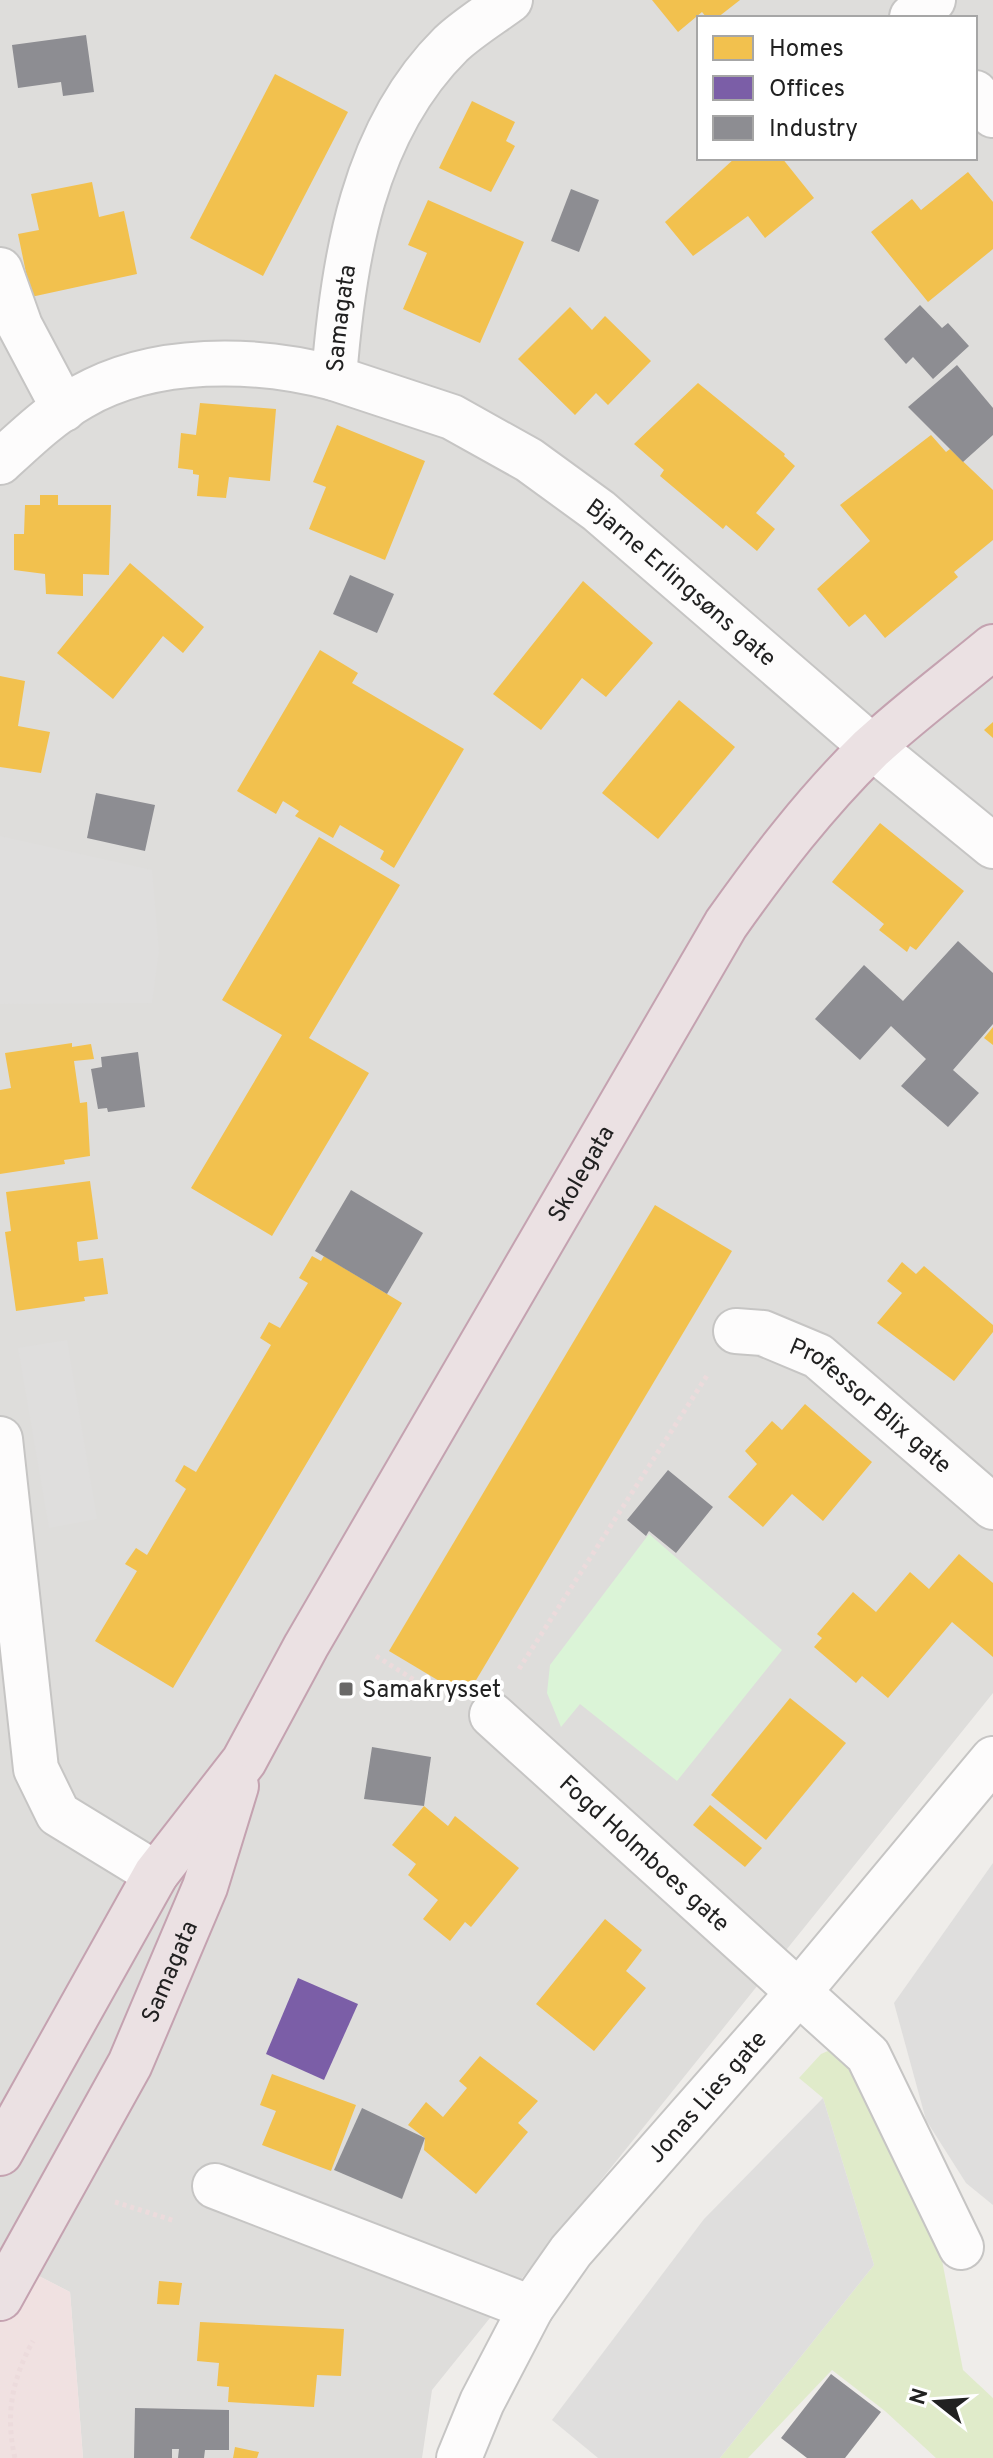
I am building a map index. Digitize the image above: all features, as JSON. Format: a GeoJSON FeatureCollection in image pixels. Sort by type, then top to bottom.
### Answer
{"type":"FeatureCollection","features":[{"type":"Feature","properties":{"kind":"highway","name":"Skolegata"},"geometry":{"type":"LineString","coordinates":[[244,1761],[306,1646],[726,924],[784,844],[872,747],[993,647]]}},
{"type":"Feature","properties":{"kind":"highway"},"geometry":{"type":"LineString","coordinates":[[0,2153],[156,1874],[244,1761]]}},
{"type":"Feature","properties":{"kind":"highway","name":"Samagata"},"geometry":{"type":"LineString","coordinates":[[0,2298],[130,2064],[205,1887],[244,1761]]}},
{"type":"Feature","properties":{"kind":"street","name":"Samagata"},"geometry":{"type":"LineString","coordinates":[[0,462],[82,396],[136,374],[211,363],[301,369],[334,378],[339,304],[355,218],[400,107],[452,44],[510,0]]}},
{"type":"Feature","properties":{"kind":"street"},"geometry":{"type":"LineString","coordinates":[[897,0],[910,16]]}},
{"type":"Feature","properties":{"kind":"street"},"geometry":{"type":"LineString","coordinates":[[914,16],[933,0]]}},
{"type":"Feature","properties":{"kind":"street"},"geometry":{"type":"LineString","coordinates":[[977,95],[993,115]]}},
{"type":"Feature","properties":{"kind":"street"},"geometry":{"type":"LineString","coordinates":[[0,270],[20,326],[64,409]]}},
{"type":"Feature","properties":{"kind":"street","name":"Bjarne Erlingsøns gate"},"geometry":{"type":"LineString","coordinates":[[334,378],[452,417],[529,460],[599,511],[872,747],[993,846]]}},
{"type":"Feature","properties":{"kind":"street","name":"Professor Blix gate"},"geometry":{"type":"LineString","coordinates":[[736,1331],[763,1333],[818,1356],[993,1507]]}},
{"type":"Feature","properties":{"kind":"street"},"geometry":{"type":"LineString","coordinates":[[0,1439],[36,1769],[58,1814],[156,1874]]}},
{"type":"Feature","properties":{"kind":"street","name":"Fogd Holmboes gate"},"geometry":{"type":"LineString","coordinates":[[492,1715],[868,2055],[961,2247]]}},
{"type":"Feature","properties":{"kind":"street","name":"Jonas Lies gate"},"geometry":{"type":"LineString","coordinates":[[459,2458],[482,2402],[531,2308],[571,2251],[797,1994],[993,1759]]}},
{"type":"Feature","properties":{"kind":"street"},"geometry":{"type":"LineString","coordinates":[[215,2186],[531,2308]]}},
{"type":"Feature","properties":{"kind":"path"},"geometry":{"type":"LineString","coordinates":[[376,1656],[450,1703],[492,1715],[736,1331]]}},
{"type":"Feature","properties":{"kind":"shaded area"},"geometry":{"type":"Polygon","coordinates":[[[0,0],[993,0],[993,1693],[432,2390],[422,2458],[83,2458],[70,2292],[0,2256],[0,0]]]}},
{"type":"Feature","properties":{"kind":"shaded area"},"geometry":{"type":"Polygon","coordinates":[[[0,836],[152,870],[159,951],[152,1003],[0,1004],[0,836]]]}},
{"type":"Feature","properties":{"kind":"shaded area"},"geometry":{"type":"Polygon","coordinates":[[[67,1340],[97,1519],[49,1528],[18,1348],[67,1340]]]}},
{"type":"Feature","properties":{"kind":"shaded area"},"geometry":{"type":"Polygon","coordinates":[[[993,1863],[993,2205],[966,2183],[926,2120],[894,2003],[993,1863]]]}},
{"type":"Feature","properties":{"kind":"shaded area"},"geometry":{"type":"Polygon","coordinates":[[[823,2098],[874,2265],[720,2458],[598,2458],[552,2420],[704,2219],[823,2098]]]}},
{"type":"Feature","properties":{"kind":"shaded area"},"geometry":{"type":"Polygon","coordinates":[[[0,2256],[70,2292],[83,2458],[0,2458],[0,2256]]]}},
{"type":"Feature","properties":{"kind":"green space"},"geometry":{"type":"Polygon","coordinates":[[[649,1534],[782,1650],[677,1781],[580,1704],[561,1727],[547,1693],[550,1665],[649,1534]]]}},
{"type":"Feature","properties":{"kind":"green space"},"geometry":{"type":"Polygon","coordinates":[[[837,2047],[849,2064],[941,2255],[963,2370],[993,2398],[993,2458],[936,2458],[885,2411],[832,2370],[748,2458],[720,2458],[874,2265],[823,2098],[799,2078],[821,2054],[837,2047]]]}},
{"type":"Feature","properties":{"kind":"building: Homes"},"geometry":{"type":"Polygon","coordinates":[[[652,0],[740,0],[720,16],[705,16],[702,12],[678,32],[652,0]]]}},
{"type":"Feature","properties":{"kind":"building: Homes"},"geometry":{"type":"Polygon","coordinates":[[[275,74],[348,112],[263,276],[190,238],[275,74]]]}},
{"type":"Feature","properties":{"kind":"building: Homes"},"geometry":{"type":"Polygon","coordinates":[[[472,101],[515,122],[506,141],[515,146],[491,192],[439,168],[472,101]]]}},
{"type":"Feature","properties":{"kind":"building: Homes"},"geometry":{"type":"Polygon","coordinates":[[[733,160],[784,160],[814,198],[765,238],[748,216],[693,256],[665,222],[733,160]]]}},
{"type":"Feature","properties":{"kind":"building: Homes"},"geometry":{"type":"Polygon","coordinates":[[[968,172],[993,202],[993,249],[928,302],[871,232],[912,199],[921,210],[968,172]]]}},
{"type":"Feature","properties":{"kind":"building: Homes"},"geometry":{"type":"Polygon","coordinates":[[[92,182],[99,217],[124,211],[137,274],[31,297],[18,234],[39,230],[31,194],[92,182]]]}},
{"type":"Feature","properties":{"kind":"building: Homes"},"geometry":{"type":"Polygon","coordinates":[[[428,200],[524,242],[480,343],[403,309],[427,253],[408,245],[428,200]]]}},
{"type":"Feature","properties":{"kind":"building: Homes"},"geometry":{"type":"Polygon","coordinates":[[[570,307],[592,330],[605,316],[651,361],[608,405],[596,393],[575,415],[518,359],[570,307]]]}},
{"type":"Feature","properties":{"kind":"building: Homes"},"geometry":{"type":"Polygon","coordinates":[[[698,383],[785,454],[795,466],[756,513],[775,529],[757,551],[726,525],[723,529],[660,476],[664,470],[634,444],[698,383]]]}},
{"type":"Feature","properties":{"kind":"building: Homes"},"geometry":{"type":"Polygon","coordinates":[[[200,403],[276,409],[270,481],[229,477],[226,498],[197,496],[199,475],[193,474],[193,470],[178,468],[181,433],[196,435],[200,403]]]}},
{"type":"Feature","properties":{"kind":"building: Homes"},"geometry":{"type":"Polygon","coordinates":[[[337,425],[425,461],[385,560],[309,529],[326,487],[313,482],[337,425]]]}},
{"type":"Feature","properties":{"kind":"building: Homes"},"geometry":{"type":"Polygon","coordinates":[[[931,435],[946,452],[950,449],[993,490],[993,540],[954,572],[958,577],[885,638],[865,614],[849,627],[817,589],[870,541],[840,505],[931,435]]]}},
{"type":"Feature","properties":{"kind":"building: Homes"},"geometry":{"type":"Polygon","coordinates":[[[40,495],[58,495],[58,505],[111,505],[109,575],[83,574],[83,596],[46,594],[45,574],[14,570],[14,534],[24,534],[25,505],[40,505],[40,495]]]}},
{"type":"Feature","properties":{"kind":"building: Homes"},"geometry":{"type":"Polygon","coordinates":[[[130,563],[204,627],[183,653],[163,636],[113,699],[57,653],[130,563]]]}},
{"type":"Feature","properties":{"kind":"building: Homes"},"geometry":{"type":"Polygon","coordinates":[[[583,581],[653,643],[606,697],[582,678],[541,730],[493,694],[583,581]]]}},
{"type":"Feature","properties":{"kind":"building: Homes"},"geometry":{"type":"Polygon","coordinates":[[[320,650],[358,673],[352,683],[464,749],[394,868],[380,859],[384,851],[340,825],[333,838],[295,816],[299,811],[283,801],[276,814],[237,791],[320,650]]]}},
{"type":"Feature","properties":{"kind":"building: Homes"},"geometry":{"type":"Polygon","coordinates":[[[0,676],[25,681],[18,726],[50,732],[41,773],[0,767],[0,676]]]}},
{"type":"Feature","properties":{"kind":"building: Homes"},"geometry":{"type":"Polygon","coordinates":[[[679,700],[735,747],[658,839],[602,793],[679,700]]]}},
{"type":"Feature","properties":{"kind":"building: Homes"},"geometry":{"type":"Polygon","coordinates":[[[993,722],[993,738],[984,730],[993,722]]]}},
{"type":"Feature","properties":{"kind":"building: Homes"},"geometry":{"type":"Polygon","coordinates":[[[880,823],[964,891],[916,950],[910,946],[907,952],[879,930],[884,924],[832,882],[880,823]]]}},
{"type":"Feature","properties":{"kind":"building: Homes"},"geometry":{"type":"Polygon","coordinates":[[[319,837],[400,885],[309,1038],[369,1073],[272,1236],[191,1188],[282,1035],[222,1000],[319,837]]]}},
{"type":"Feature","properties":{"kind":"building: Homes"},"geometry":{"type":"Polygon","coordinates":[[[993,1027],[993,1045],[984,1038],[993,1027]]]}},
{"type":"Feature","properties":{"kind":"building: Homes"},"geometry":{"type":"Polygon","coordinates":[[[72,1043],[72,1047],[91,1044],[94,1059],[74,1061],[80,1103],[87,1102],[90,1156],[64,1160],[65,1164],[0,1174],[0,1090],[11,1088],[5,1053],[72,1043]]]}},
{"type":"Feature","properties":{"kind":"building: Homes"},"geometry":{"type":"Polygon","coordinates":[[[90,1181],[98,1239],[77,1242],[79,1261],[103,1258],[108,1294],[84,1297],[85,1301],[16,1311],[5,1232],[11,1231],[6,1192],[90,1181]]]}},
{"type":"Feature","properties":{"kind":"building: Homes"},"geometry":{"type":"Polygon","coordinates":[[[655,1205],[732,1251],[466,1697],[389,1651],[655,1205]]]}},
{"type":"Feature","properties":{"kind":"building: Homes"},"geometry":{"type":"Polygon","coordinates":[[[312,1256],[321,1261],[324,1256],[402,1303],[173,1688],[95,1641],[137,1571],[125,1564],[136,1548],[147,1555],[186,1489],[175,1481],[184,1465],[196,1472],[271,1345],[260,1338],[269,1322],[280,1328],[308,1283],[299,1278],[312,1256]]]}},
{"type":"Feature","properties":{"kind":"building: Homes"},"geometry":{"type":"Polygon","coordinates":[[[902,1262],[916,1274],[924,1266],[993,1325],[993,1332],[954,1381],[877,1323],[902,1293],[887,1281],[902,1262]]]}},
{"type":"Feature","properties":{"kind":"building: Homes"},"geometry":{"type":"Polygon","coordinates":[[[805,1404],[872,1462],[823,1521],[792,1494],[763,1527],[728,1497],[757,1464],[745,1451],[772,1421],[782,1430],[805,1404]]]}},
{"type":"Feature","properties":{"kind":"building: Homes"},"geometry":{"type":"Polygon","coordinates":[[[959,1554],[993,1583],[993,1657],[952,1622],[888,1698],[862,1676],[856,1683],[814,1647],[822,1638],[817,1634],[853,1592],[876,1612],[910,1572],[929,1589],[959,1554]]]}},
{"type":"Feature","properties":{"kind":"building: Homes"},"geometry":{"type":"Polygon","coordinates":[[[790,1698],[846,1743],[766,1840],[711,1795],[790,1698]]]}},
{"type":"Feature","properties":{"kind":"building: Homes"},"geometry":{"type":"Polygon","coordinates":[[[710,1805],[762,1848],[745,1867],[693,1825],[710,1805]]]}},
{"type":"Feature","properties":{"kind":"building: Homes"},"geometry":{"type":"Polygon","coordinates":[[[424,1806],[448,1826],[455,1816],[519,1868],[471,1927],[465,1922],[450,1941],[423,1919],[438,1900],[408,1875],[416,1864],[392,1845],[424,1806]]]}},
{"type":"Feature","properties":{"kind":"building: Homes"},"geometry":{"type":"Polygon","coordinates":[[[605,1919],[642,1950],[626,1971],[646,1988],[594,2051],[536,2004],[605,1919]]]}},
{"type":"Feature","properties":{"kind":"building: Homes"},"geometry":{"type":"Polygon","coordinates":[[[480,2056],[538,2101],[518,2123],[528,2132],[476,2194],[424,2150],[425,2138],[408,2125],[426,2102],[443,2117],[467,2088],[459,2081],[480,2056]]]}},
{"type":"Feature","properties":{"kind":"building: Homes"},"geometry":{"type":"Polygon","coordinates":[[[272,2074],[356,2105],[331,2171],[262,2145],[276,2111],[260,2105],[272,2074]]]}},
{"type":"Feature","properties":{"kind":"building: Homes"},"geometry":{"type":"Polygon","coordinates":[[[159,2281],[182,2283],[179,2305],[157,2304],[159,2281]]]}},
{"type":"Feature","properties":{"kind":"building: Homes"},"geometry":{"type":"Polygon","coordinates":[[[200,2322],[344,2329],[341,2376],[317,2375],[314,2407],[228,2402],[229,2387],[217,2386],[219,2363],[197,2361],[200,2322]]]}},
{"type":"Feature","properties":{"kind":"building: Homes"},"geometry":{"type":"Polygon","coordinates":[[[235,2447],[259,2452],[257,2458],[233,2458],[235,2447]]]}},
{"type":"Feature","properties":{"kind":"building: Offices"},"geometry":{"type":"Polygon","coordinates":[[[298,1978],[358,2004],[324,2080],[266,2054],[298,1978]]]}},
{"type":"Feature","properties":{"kind":"building: Industry"},"geometry":{"type":"Polygon","coordinates":[[[86,35],[94,92],[63,96],[61,82],[18,88],[12,45],[86,35]]]}},
{"type":"Feature","properties":{"kind":"building: Industry"},"geometry":{"type":"Polygon","coordinates":[[[571,189],[599,200],[579,252],[551,241],[571,189]]]}},
{"type":"Feature","properties":{"kind":"building: Industry"},"geometry":{"type":"Polygon","coordinates":[[[920,305],[942,328],[948,323],[969,346],[933,379],[913,357],[906,364],[884,339],[920,305]]]}},
{"type":"Feature","properties":{"kind":"building: Industry"},"geometry":{"type":"Polygon","coordinates":[[[957,365],[993,408],[993,435],[963,462],[908,407],[957,365]]]}},
{"type":"Feature","properties":{"kind":"building: Industry"},"geometry":{"type":"Polygon","coordinates":[[[350,575],[394,594],[377,633],[333,614],[350,575]]]}},
{"type":"Feature","properties":{"kind":"building: Industry"},"geometry":{"type":"Polygon","coordinates":[[[96,793],[155,805],[145,851],[87,838],[96,793]]]}},
{"type":"Feature","properties":{"kind":"building: Industry"},"geometry":{"type":"Polygon","coordinates":[[[958,941],[993,973],[993,1024],[953,1070],[979,1093],[948,1127],[901,1086],[926,1059],[891,1026],[860,1060],[815,1019],[864,965],[903,1001],[958,941]]]}},
{"type":"Feature","properties":{"kind":"building: Industry"},"geometry":{"type":"Polygon","coordinates":[[[138,1052],[145,1107],[108,1112],[107,1108],[98,1109],[91,1069],[102,1067],[101,1057],[138,1052]]]}},
{"type":"Feature","properties":{"kind":"building: Industry"},"geometry":{"type":"Polygon","coordinates":[[[351,1190],[423,1233],[387,1294],[315,1251],[351,1190]]]}},
{"type":"Feature","properties":{"kind":"building: Industry"},"geometry":{"type":"Polygon","coordinates":[[[668,1470],[713,1507],[676,1553],[649,1531],[646,1536],[627,1520],[668,1470]]]}},
{"type":"Feature","properties":{"kind":"building: Industry"},"geometry":{"type":"Polygon","coordinates":[[[372,1747],[431,1757],[424,1806],[364,1799],[372,1747]]]}},
{"type":"Feature","properties":{"kind":"building: Industry"},"geometry":{"type":"Polygon","coordinates":[[[362,2108],[425,2138],[402,2199],[334,2170],[362,2108]]]}},
{"type":"Feature","properties":{"kind":"building: Industry"},"geometry":{"type":"Polygon","coordinates":[[[831,2374],[881,2412],[845,2458],[807,2458],[781,2438],[831,2374]]]}},
{"type":"Feature","properties":{"kind":"building: Industry"},"geometry":{"type":"Polygon","coordinates":[[[135,2408],[229,2410],[229,2450],[205,2450],[204,2458],[178,2458],[179,2449],[172,2449],[172,2458],[134,2458],[135,2408]]]}},
{"type":"Feature","properties":{"kind":"place","name":"Samakrysset"},"geometry":{"type":"Point","coordinates":[346,1689]}}]}
